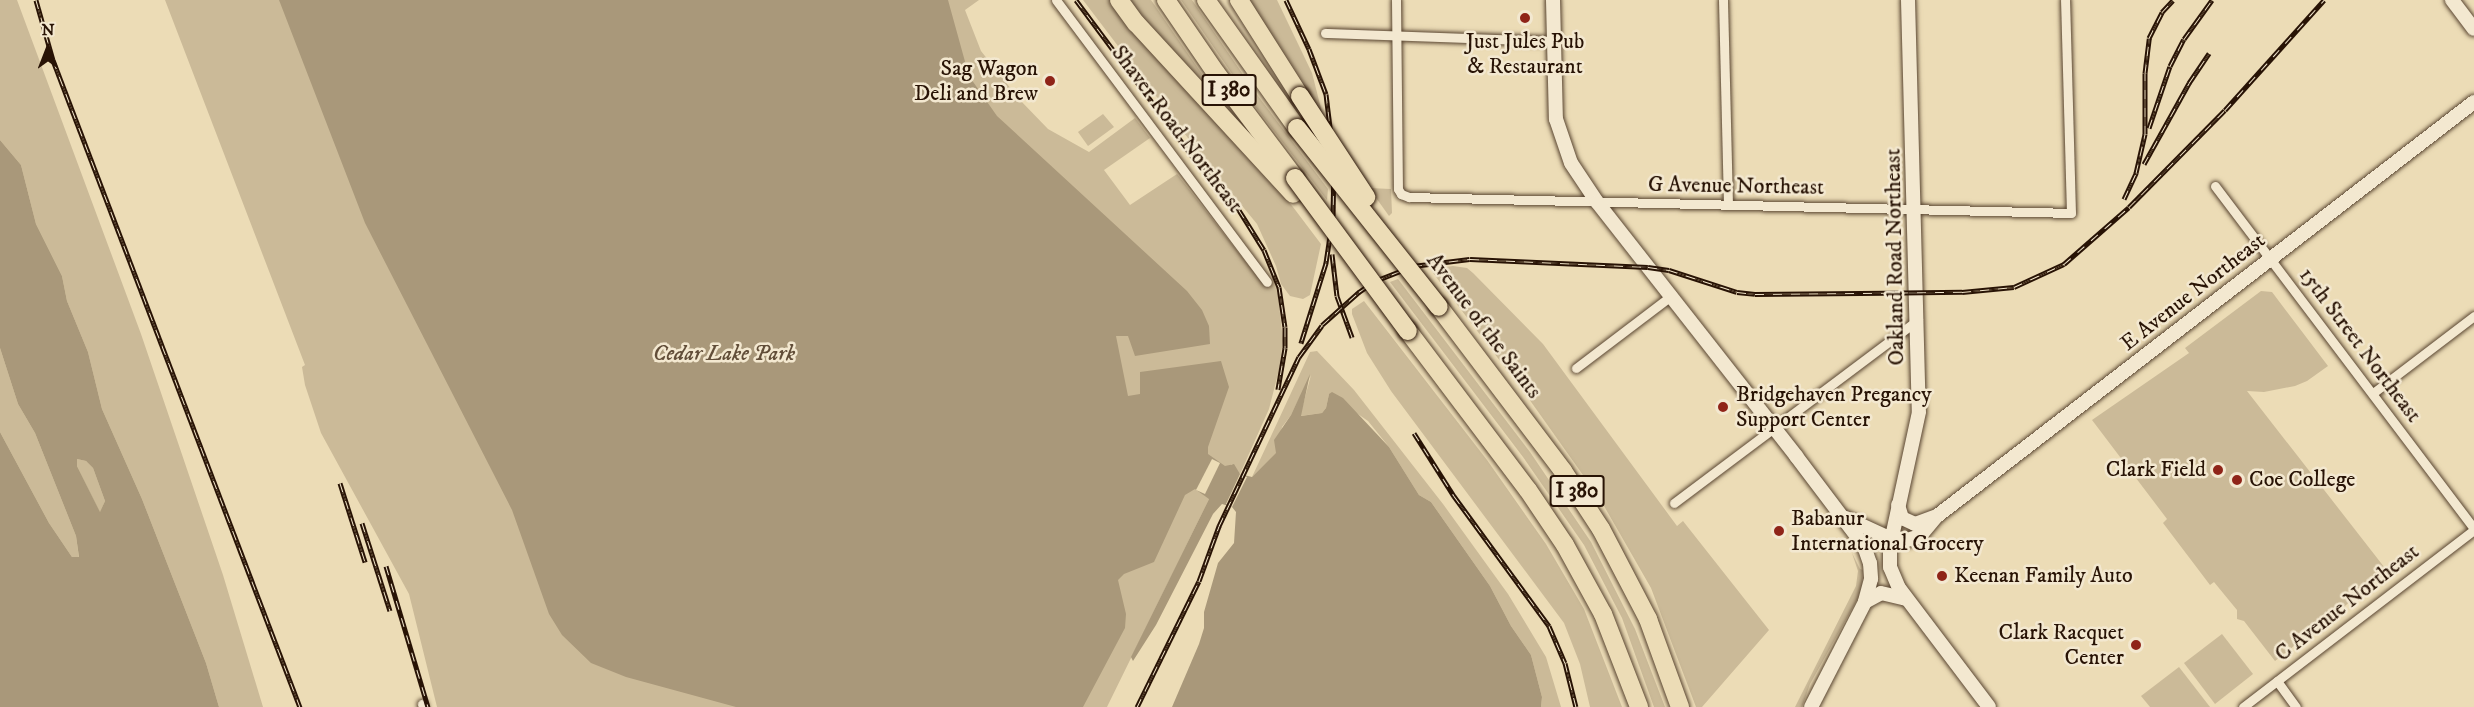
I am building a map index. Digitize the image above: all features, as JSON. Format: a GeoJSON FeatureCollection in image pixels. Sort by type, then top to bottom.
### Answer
{"type":"FeatureCollection","features":[{"type":"Feature","properties":{"kind":"highway"},"geometry":{"type":"LineString","coordinates":[[1119,0],[1136,22],[1294,186]]}},
{"type":"Feature","properties":{"kind":"highway","name":"I 380"},"geometry":{"type":"LineString","coordinates":[[1166,0],[1294,186],[1344,244],[1515,473],[1565,545],[1603,614],[1639,707]]}},
{"type":"Feature","properties":{"kind":"highway","name":"Avenue of the Saints"},"geometry":{"type":"LineString","coordinates":[[1206,0],[1298,128],[1405,262],[1550,454],[1601,529],[1648,619],[1678,702]]}},
{"type":"Feature","properties":{"kind":"highway"},"geometry":{"type":"LineString","coordinates":[[1239,0],[1405,262]]}},
{"type":"Feature","properties":{"kind":"main road"},"geometry":{"type":"LineString","coordinates":[[1553,0],[1554,99],[1563,144],[1570,163],[1597,202],[1672,295],[1864,546],[1870,563],[1870,587],[1865,602],[1811,707]]}},
{"type":"Feature","properties":{"kind":"main road","name":"Oakland Road Northeast"},"geometry":{"type":"LineString","coordinates":[[1908,0],[1919,412],[1889,557],[1892,574],[1906,599],[1989,707]]}},
{"type":"Feature","properties":{"kind":"main road"},"geometry":{"type":"LineString","coordinates":[[2452,0],[2474,29]]}},
{"type":"Feature","properties":{"kind":"main road","name":"E Avenue Northeast"},"geometry":{"type":"LineString","coordinates":[[1892,538],[1906,540],[1920,536],[1937,516],[2474,102]]}},
{"type":"Feature","properties":{"kind":"main road"},"geometry":{"type":"LineString","coordinates":[[1898,505],[1902,518],[1915,524],[1937,516]]}},
{"type":"Feature","properties":{"kind":"main road"},"geometry":{"type":"LineString","coordinates":[[1838,512],[1857,525],[1892,538]]}},
{"type":"Feature","properties":{"kind":"main road"},"geometry":{"type":"LineString","coordinates":[[1865,602],[1881,593],[1906,599]]}},
{"type":"Feature","properties":{"kind":"street","name":"Shaver Road Northeast"},"geometry":{"type":"LineString","coordinates":[[1056,0],[1267,282]]}},
{"type":"Feature","properties":{"kind":"street"},"geometry":{"type":"LineString","coordinates":[[1396,0],[1396,35]]}},
{"type":"Feature","properties":{"kind":"street"},"geometry":{"type":"LineString","coordinates":[[1723,0],[1728,205]]}},
{"type":"Feature","properties":{"kind":"street","name":"G Avenue Northeast"},"geometry":{"type":"LineString","coordinates":[[1396,35],[1398,189],[1401,194],[1409,197],[2071,213],[2065,0]]}},
{"type":"Feature","properties":{"kind":"street"},"geometry":{"type":"LineString","coordinates":[[1325,33],[1554,41]]}},
{"type":"Feature","properties":{"kind":"street","name":"15th Street Northeast"},"geometry":{"type":"LineString","coordinates":[[2215,186],[2474,529]]}},
{"type":"Feature","properties":{"kind":"street"},"geometry":{"type":"LineString","coordinates":[[1576,368],[1672,295]]}},
{"type":"Feature","properties":{"kind":"street"},"geometry":{"type":"LineString","coordinates":[[2373,393],[2474,316]]}},
{"type":"Feature","properties":{"kind":"street"},"geometry":{"type":"LineString","coordinates":[[1674,503],[1918,320]]}},
{"type":"Feature","properties":{"kind":"street","name":"C Avenue Northeast"},"geometry":{"type":"LineString","coordinates":[[2243,707],[2474,529]]}},
{"type":"Feature","properties":{"kind":"street"},"geometry":{"type":"LineString","coordinates":[[2277,681],[2296,707]]}},
{"type":"Feature","properties":{"kind":"green space"},"geometry":{"type":"Polygon","coordinates":[[[0,0],[17,0],[141,334],[223,575],[263,707],[219,707],[206,663],[142,499],[102,409],[88,352],[67,301],[62,276],[36,224],[21,165],[0,140],[0,0]]]}},
{"type":"Feature","properties":{"kind":"green space","name":"Cedar Lake Park"},"geometry":{"type":"Polygon","coordinates":[[[165,0],[979,0],[965,10],[981,51],[1019,99],[1048,129],[1089,152],[1135,118],[1150,138],[1104,170],[1130,205],[1177,174],[1263,284],[1273,278],[1278,295],[1283,340],[1279,370],[1269,409],[1240,474],[1232,464],[1227,467],[1209,499],[1107,707],[437,707],[409,594],[321,433],[305,385],[302,367],[305,365],[165,0]]]}},
{"type":"Feature","properties":{"kind":"green space"},"geometry":{"type":"Polygon","coordinates":[[[1083,0],[1113,0],[1293,207],[1321,244],[1310,295],[1303,299],[1290,296],[1281,284],[1276,266],[1257,224],[1207,163],[1083,0]]]}},
{"type":"Feature","properties":{"kind":"green space"},"geometry":{"type":"Polygon","coordinates":[[[1127,0],[1151,0],[1217,96],[1215,99],[1127,0]]]}},
{"type":"Feature","properties":{"kind":"green space"},"geometry":{"type":"Polygon","coordinates":[[[1181,0],[1192,0],[1255,92],[1328,189],[1327,200],[1248,97],[1181,0]]]}},
{"type":"Feature","properties":{"kind":"green space"},"geometry":{"type":"Polygon","coordinates":[[[1246,0],[1277,0],[1312,73],[1324,120],[1246,0]]]}},
{"type":"Feature","properties":{"kind":"green space"},"geometry":{"type":"Polygon","coordinates":[[[1103,114],[1114,127],[1088,146],[1078,132],[1103,114]]]}},
{"type":"Feature","properties":{"kind":"green space"},"geometry":{"type":"Polygon","coordinates":[[[1369,188],[1391,189],[1392,213],[1389,216],[1369,188]]]}},
{"type":"Feature","properties":{"kind":"green space"},"geometry":{"type":"Polygon","coordinates":[[[1453,266],[1467,268],[1473,273],[1543,344],[1677,526],[1683,521],[1769,630],[1702,707],[1696,707],[1651,588],[1600,499],[1529,399],[1430,269],[1453,266]]]}},
{"type":"Feature","properties":{"kind":"green space"},"geometry":{"type":"Polygon","coordinates":[[[1398,279],[1530,452],[1591,542],[1635,629],[1665,707],[1654,707],[1622,618],[1584,545],[1523,457],[1390,282],[1398,279]]]}},
{"type":"Feature","properties":{"kind":"green space","name":"Clark Field"},"geometry":{"type":"Polygon","coordinates":[[[2261,291],[2272,292],[2328,366],[2307,381],[2295,386],[2264,392],[2247,391],[2388,572],[2275,661],[2244,621],[2237,619],[2237,610],[2214,582],[2210,585],[2163,523],[2167,519],[2092,420],[2189,353],[2185,348],[2261,291]]]}},
{"type":"Feature","properties":{"kind":"green space"},"geometry":{"type":"Polygon","coordinates":[[[1364,301],[1487,460],[1546,544],[1584,609],[1622,707],[1590,707],[1580,664],[1564,623],[1391,391],[1367,353],[1352,314],[1352,309],[1364,301]]]}},
{"type":"Feature","properties":{"kind":"green space"},"geometry":{"type":"Polygon","coordinates":[[[0,348],[18,404],[35,433],[76,536],[79,558],[72,557],[49,523],[0,432],[0,348]]]}},
{"type":"Feature","properties":{"kind":"green space"},"geometry":{"type":"Polygon","coordinates":[[[1317,351],[1354,390],[1443,504],[1508,594],[1546,657],[1561,707],[1541,707],[1542,697],[1531,655],[1511,626],[1490,586],[1431,502],[1419,495],[1389,447],[1368,421],[1329,394],[1326,408],[1322,413],[1300,416],[1311,375],[1291,415],[1282,427],[1277,453],[1252,477],[1310,352],[1317,351]]]}},
{"type":"Feature","properties":{"kind":"green space"},"geometry":{"type":"Polygon","coordinates":[[[77,459],[86,461],[93,468],[105,501],[100,513],[77,466],[77,459]]]}},
{"type":"Feature","properties":{"kind":"green space"},"geometry":{"type":"Polygon","coordinates":[[[1852,553],[1860,569],[1863,570],[1862,586],[1858,598],[1810,684],[1802,707],[1795,707],[1856,586],[1858,571],[1852,553]]]}},
{"type":"Feature","properties":{"kind":"green space"},"geometry":{"type":"Polygon","coordinates":[[[2222,634],[2253,674],[2215,704],[2184,663],[2222,634]]]}},
{"type":"Feature","properties":{"kind":"green space"},"geometry":{"type":"Polygon","coordinates":[[[2179,667],[2210,707],[2150,707],[2141,696],[2179,667]]]}},
{"type":"Feature","properties":{"kind":"shaded area","name":"Cedar Lake Park"},"geometry":{"type":"Polygon","coordinates":[[[279,0],[948,0],[969,76],[997,116],[1187,291],[1202,310],[1209,326],[1210,344],[1135,356],[1128,336],[1116,336],[1128,396],[1140,394],[1140,372],[1221,361],[1229,387],[1208,447],[1208,454],[1225,466],[1234,464],[1240,474],[1252,477],[1276,453],[1274,440],[1291,415],[1310,374],[1301,416],[1322,413],[1326,408],[1329,394],[1332,392],[1343,398],[1389,447],[1419,495],[1431,502],[1490,586],[1511,626],[1531,655],[1542,697],[1541,707],[1172,707],[1199,644],[1204,628],[1204,612],[1218,563],[1234,543],[1236,512],[1232,507],[1222,504],[1213,514],[1156,625],[1133,661],[1131,657],[1209,499],[1195,489],[1185,495],[1154,562],[1124,574],[1118,580],[1126,614],[1125,628],[1083,707],[736,707],[626,677],[591,663],[562,635],[549,614],[512,510],[365,223],[279,0]]]}},
{"type":"Feature","properties":{"kind":"shaded area"},"geometry":{"type":"Polygon","coordinates":[[[0,140],[21,165],[36,224],[62,276],[67,301],[88,352],[102,409],[142,499],[206,663],[219,707],[0,707],[0,432],[49,523],[72,557],[79,557],[76,536],[35,433],[18,404],[0,348],[0,140]],[[77,459],[77,466],[100,512],[105,501],[93,468],[86,461],[77,459]]]}},
{"type":"Feature","properties":{"kind":"pier"},"geometry":{"type":"Polygon","coordinates":[[[1212,459],[1220,463],[1205,494],[1196,490],[1212,459]]]}},
{"type":"Feature","properties":{"kind":"pier"},"geometry":{"type":"Polygon","coordinates":[[[1240,474],[1247,477],[1232,507],[1226,504],[1240,474]]]}},
{"type":"Feature","properties":{"kind":"railway"},"geometry":{"type":"LineString","coordinates":[[36,0],[53,60],[300,707]]}},
{"type":"Feature","properties":{"kind":"railway"},"geometry":{"type":"LineString","coordinates":[[1076,0],[1193,157],[1239,210],[1264,250],[1279,287],[1285,327],[1285,348],[1278,389]]}},
{"type":"Feature","properties":{"kind":"railway"},"geometry":{"type":"LineString","coordinates":[[1286,0],[1309,49],[1326,94],[1334,160],[1333,216],[1326,263],[1301,343]]}},
{"type":"Feature","properties":{"kind":"railway"},"geometry":{"type":"LineString","coordinates":[[2124,199],[2136,173],[2145,134],[2145,73],[2149,38],[2162,12],[2173,0]]}},
{"type":"Feature","properties":{"kind":"railway"},"geometry":{"type":"LineString","coordinates":[[2149,128],[2170,66],[2184,39],[2212,0]]}},
{"type":"Feature","properties":{"kind":"railway"},"geometry":{"type":"LineString","coordinates":[[1137,707],[1199,581],[1219,526],[1299,357],[1322,325],[1375,281],[1413,266],[1470,259],[1648,267],[1669,270],[1737,292],[1755,294],[1962,292],[2014,287],[2064,264],[2129,207],[2225,110],[2324,0]]}},
{"type":"Feature","properties":{"kind":"railway"},"geometry":{"type":"LineString","coordinates":[[2144,164],[2189,83],[2209,53]]}},
{"type":"Feature","properties":{"kind":"railway"},"geometry":{"type":"LineString","coordinates":[[1332,254],[1337,296],[1352,337]]}},
{"type":"Feature","properties":{"kind":"railway"},"geometry":{"type":"LineString","coordinates":[[1414,433],[1454,496],[1549,626],[1565,663],[1576,707]]}},
{"type":"Feature","properties":{"kind":"railway"},"geometry":{"type":"LineString","coordinates":[[340,483],[365,562]]}},
{"type":"Feature","properties":{"kind":"railway"},"geometry":{"type":"LineString","coordinates":[[362,523],[390,611]]}},
{"type":"Feature","properties":{"kind":"railway"},"geometry":{"type":"LineString","coordinates":[[386,566],[428,707]]}},
{"type":"Feature","properties":{"kind":"place","name":"Just Jules Pub & Restaurant"},"geometry":{"type":"Point","coordinates":[1525,18]}},
{"type":"Feature","properties":{"kind":"place","name":"Sag Wagon Deli and Brew"},"geometry":{"type":"Point","coordinates":[1050,81]}},
{"type":"Feature","properties":{"kind":"place","name":"Bridgehaven Pregancy Support Center"},"geometry":{"type":"Point","coordinates":[1723,407]}},
{"type":"Feature","properties":{"kind":"place","name":"Clark Field"},"geometry":{"type":"Point","coordinates":[2218,470]}},
{"type":"Feature","properties":{"kind":"place","name":"Coe College"},"geometry":{"type":"Point","coordinates":[2237,480]}},
{"type":"Feature","properties":{"kind":"place","name":"Babanur International Grocery"},"geometry":{"type":"Point","coordinates":[1779,531]}},
{"type":"Feature","properties":{"kind":"place","name":"Keenan Family Auto"},"geometry":{"type":"Point","coordinates":[1942,576]}},
{"type":"Feature","properties":{"kind":"place","name":"Clark Racquet Center"},"geometry":{"type":"Point","coordinates":[2136,645]}}]}
